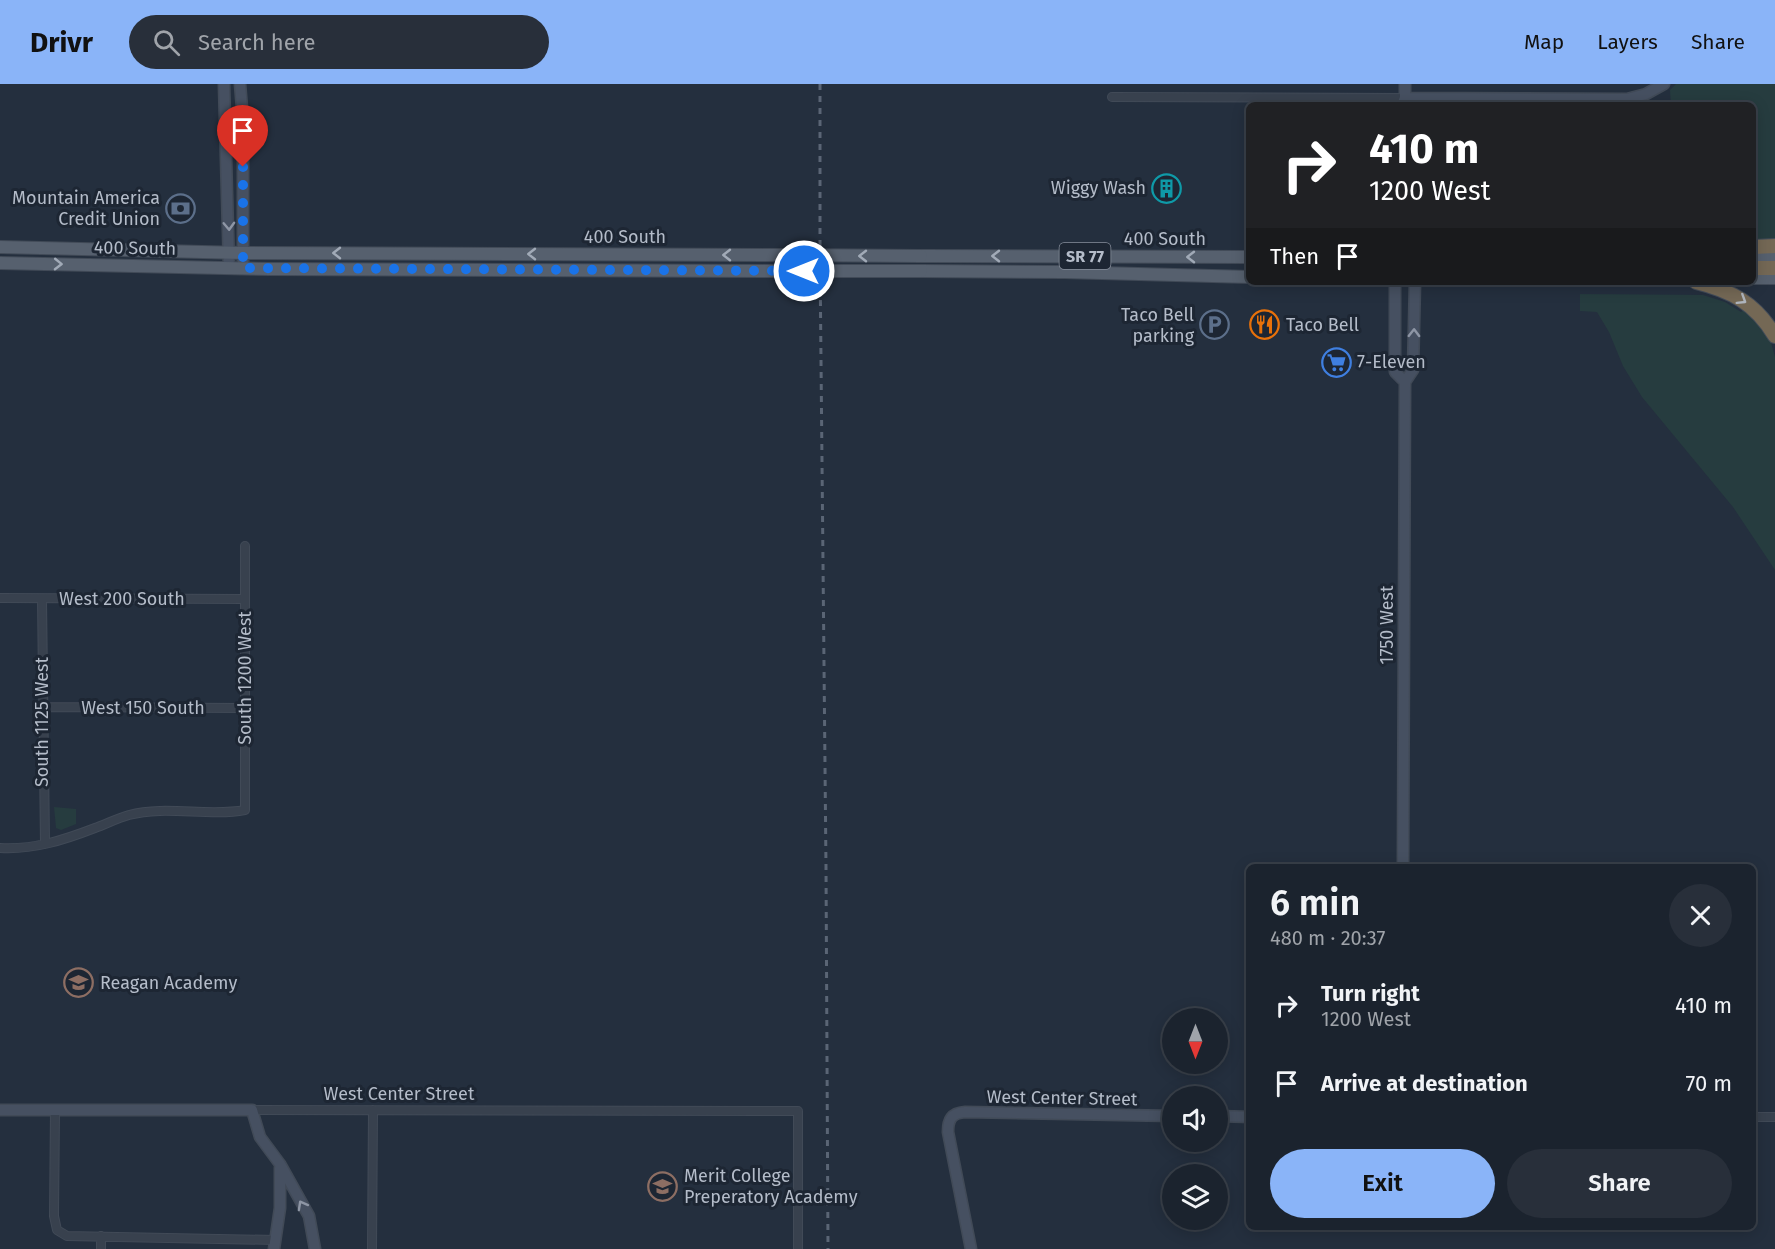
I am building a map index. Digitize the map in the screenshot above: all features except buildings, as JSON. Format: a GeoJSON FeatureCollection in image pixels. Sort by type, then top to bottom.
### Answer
{"type":"FeatureCollection","features":[{"type":"Feature","properties":{"kind":"highway"},"geometry":{"type":"LineString","coordinates":[[1756,247],[1775,246]]}},
{"type":"Feature","properties":{"kind":"highway"},"geometry":{"type":"LineString","coordinates":[[1756,268],[1775,268]]}},
{"type":"Feature","properties":{"kind":"highway"},"geometry":{"type":"LineString","coordinates":[[1705,285],[1733,294],[1747,302],[1775,336]]}},
{"type":"Feature","properties":{"kind":"main road","name":"400 South"},"geometry":{"type":"LineString","coordinates":[[0,247],[243,253],[1246,257]]}},
{"type":"Feature","properties":{"kind":"main road"},"geometry":{"type":"LineString","coordinates":[[1756,255],[1775,255]]}},
{"type":"Feature","properties":{"kind":"main road","name":"400 South"},"geometry":{"type":"LineString","coordinates":[[0,263],[229,268],[1246,276]]}},
{"type":"Feature","properties":{"kind":"main road"},"geometry":{"type":"LineString","coordinates":[[1756,278],[1775,278]]}},
{"type":"Feature","properties":{"kind":"street"},"geometry":{"type":"LineString","coordinates":[[224,84],[229,268]]}},
{"type":"Feature","properties":{"kind":"street"},"geometry":{"type":"LineString","coordinates":[[240,84],[243,120],[243,268]]}},
{"type":"Feature","properties":{"kind":"street"},"geometry":{"type":"LineString","coordinates":[[1405,84],[1405,102]]}},
{"type":"Feature","properties":{"kind":"street"},"geometry":{"type":"LineString","coordinates":[[1460,102],[1627,99],[1646,94],[1663,85]]}},
{"type":"Feature","properties":{"kind":"street"},"geometry":{"type":"LineString","coordinates":[[1112,97],[1356,102]]}},
{"type":"Feature","properties":{"kind":"street","name":"1750 West"},"geometry":{"type":"LineString","coordinates":[[1395,285],[1395,372],[1405,382]]}},
{"type":"Feature","properties":{"kind":"street","name":"1750 West"},"geometry":{"type":"LineString","coordinates":[[1403,864],[1405,382],[1413,370],[1415,285]]}},
{"type":"Feature","properties":{"kind":"street","name":"South 1200 West"},"geometry":{"type":"LineString","coordinates":[[45,844],[130,814],[230,813],[245,810],[245,546]]}},
{"type":"Feature","properties":{"kind":"street","name":"West 200 South"},"geometry":{"type":"LineString","coordinates":[[0,598],[245,598]]}},
{"type":"Feature","properties":{"kind":"street","name":"South 1125 West"},"geometry":{"type":"LineString","coordinates":[[42,599],[45,844]]}},
{"type":"Feature","properties":{"kind":"street","name":"West 150 South"},"geometry":{"type":"LineString","coordinates":[[42,707],[244,708]]}},
{"type":"Feature","properties":{"kind":"street"},"geometry":{"type":"LineString","coordinates":[[0,848],[28,848],[45,844]]}},
{"type":"Feature","properties":{"kind":"street","name":"West Center Street"},"geometry":{"type":"LineString","coordinates":[[0,1110],[798,1111],[798,1249]]}},
{"type":"Feature","properties":{"kind":"street"},"geometry":{"type":"LineString","coordinates":[[55,1110],[54,1216],[57,1230],[67,1236],[274,1244],[280,1208],[280,1164]]}},
{"type":"Feature","properties":{"kind":"street"},"geometry":{"type":"LineString","coordinates":[[252,1110],[260,1137],[280,1164],[309,1216],[315,1249]]}},
{"type":"Feature","properties":{"kind":"street"},"geometry":{"type":"LineString","coordinates":[[372,1249],[373,1110]]}},
{"type":"Feature","properties":{"kind":"street","name":"West Center Street"},"geometry":{"type":"LineString","coordinates":[[971,1249],[948,1132],[951,1117],[965,1112],[1162,1116]]}},
{"type":"Feature","properties":{"kind":"street"},"geometry":{"type":"LineString","coordinates":[[1228,1116],[1246,1117]]}},
{"type":"Feature","properties":{"kind":"street"},"geometry":{"type":"LineString","coordinates":[[1756,1117],[1775,1117]]}},
{"type":"Feature","properties":{"kind":"street"},"geometry":{"type":"LineString","coordinates":[[101,1236],[101,1249]]}},
{"type":"Feature","properties":{"kind":"green space"},"geometry":{"type":"Polygon","coordinates":[[[1676,84],[1775,84],[1775,239],[1756,241],[1756,102],[1671,102],[1670,90],[1676,84]]]}},
{"type":"Feature","properties":{"kind":"green space"},"geometry":{"type":"Polygon","coordinates":[[[1580,294],[1703,295],[1725,302],[1741,312],[1744,309],[1770,339],[1775,357],[1775,570],[1733,507],[1642,397],[1623,366],[1609,332],[1597,312],[1580,311],[1580,294]]]}},
{"type":"Feature","properties":{"kind":"green space"},"geometry":{"type":"Polygon","coordinates":[[[54,807],[76,809],[76,824],[61,830],[56,828],[54,807]]]}},
{"type":"Feature","properties":{"kind":"railway"},"geometry":{"type":"LineString","coordinates":[[820,84],[828,1249]]}},
{"type":"Feature","properties":{"kind":"place","name":"Wiggy Wash"},"geometry":{"type":"Point","coordinates":[1167,188]}},
{"type":"Feature","properties":{"kind":"place","name":"Mountain America Credit Union"},"geometry":{"type":"Point","coordinates":[181,208]}},
{"type":"Feature","properties":{"kind":"place","name":"Taco Bell parking"},"geometry":{"type":"Point","coordinates":[1215,325]}},
{"type":"Feature","properties":{"kind":"place","name":"Taco Bell"},"geometry":{"type":"Point","coordinates":[1265,325]}},
{"type":"Feature","properties":{"kind":"place","name":"7-Eleven"},"geometry":{"type":"Point","coordinates":[1336,362]}},
{"type":"Feature","properties":{"kind":"place","name":"Reagan Academy"},"geometry":{"type":"Point","coordinates":[79,983]}},
{"type":"Feature","properties":{"kind":"place","name":"Merit College Preperatory Academy"},"geometry":{"type":"Point","coordinates":[663,1186]}},
{"type":"Feature","properties":{"kind":"route"},"geometry":{"type":"LineString","coordinates":[[243,167],[243,268],[804,271]]}}]}
